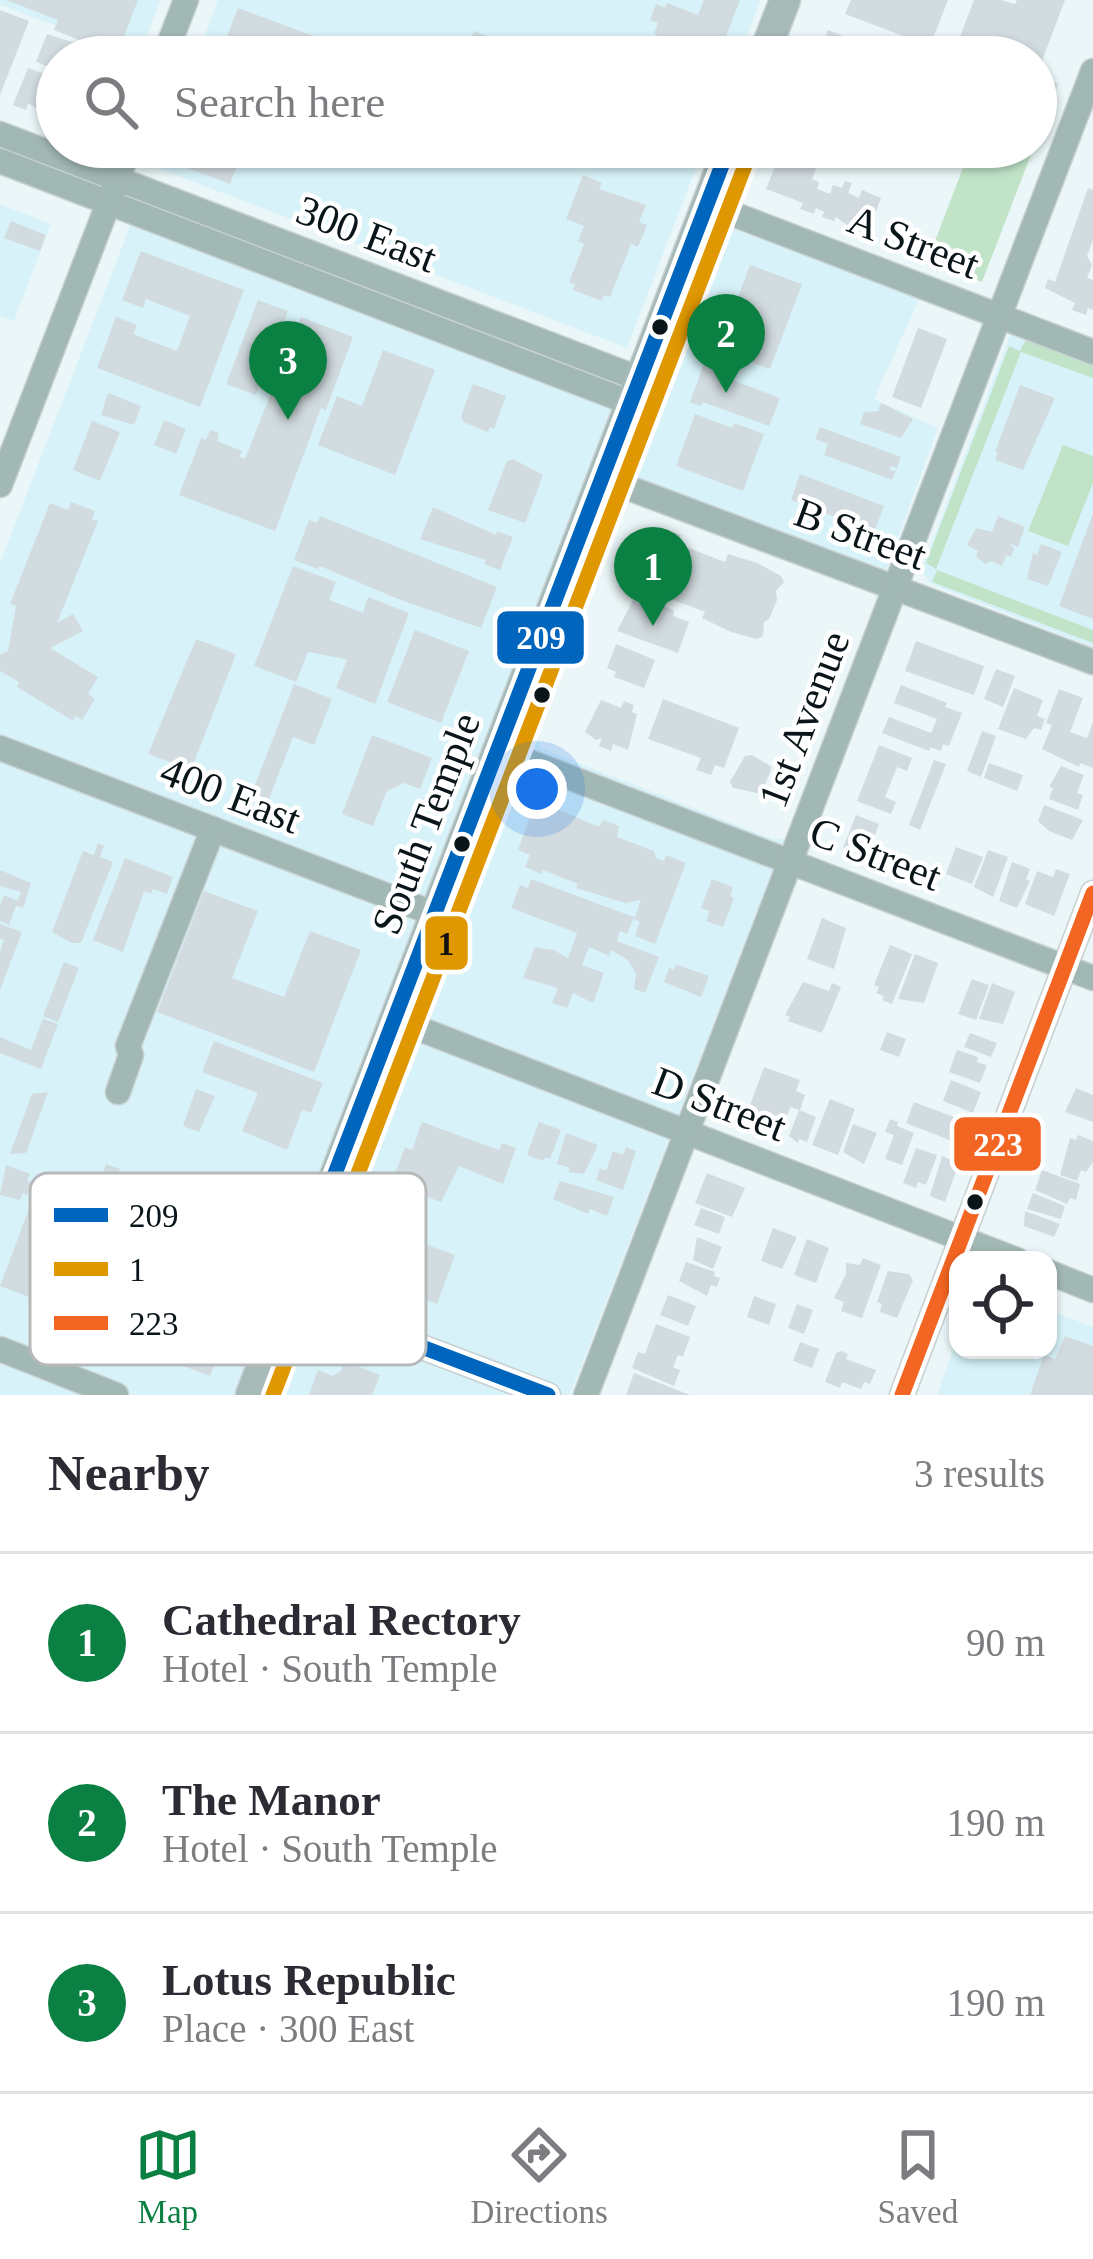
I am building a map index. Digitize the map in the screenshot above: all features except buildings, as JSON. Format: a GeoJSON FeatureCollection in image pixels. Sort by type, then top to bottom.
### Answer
{"type":"FeatureCollection","features":[{"type":"Feature","properties":{"kind":"main road"},"geometry":{"type":"LineString","coordinates":[[772,36],[785,0]]}},
{"type":"Feature","properties":{"kind":"main road","name":"South Temple"},"geometry":{"type":"LineString","coordinates":[[335,1173],[721,168]]}},
{"type":"Feature","properties":{"kind":"main road","name":"South Temple"},"geometry":{"type":"LineString","coordinates":[[251,1395],[262,1365]]}},
{"type":"Feature","properties":{"kind":"street"},"geometry":{"type":"LineString","coordinates":[[172,36],[186,0]]}},
{"type":"Feature","properties":{"kind":"street","name":"1st Avenue"},"geometry":{"type":"LineString","coordinates":[[1057,166],[1093,71]]}},
{"type":"Feature","properties":{"kind":"street","name":"300 East"},"geometry":{"type":"LineString","coordinates":[[0,134],[36,152]]}},
{"type":"Feature","properties":{"kind":"street","name":"300 East"},"geometry":{"type":"LineString","coordinates":[[0,161],[114,191]]}},
{"type":"Feature","properties":{"kind":"street","name":"300 East"},"geometry":{"type":"LineString","coordinates":[[68,168],[114,191],[635,391]]}},
{"type":"Feature","properties":{"kind":"street"},"geometry":{"type":"LineString","coordinates":[[0,485],[122,168]]}},
{"type":"Feature","properties":{"kind":"street","name":"1st Avenue"},"geometry":{"type":"LineString","coordinates":[[586,1395],[1056,168]]}},
{"type":"Feature","properties":{"kind":"street","name":"A Street"},"geometry":{"type":"LineString","coordinates":[[707,204],[1093,352]]}},
{"type":"Feature","properties":{"kind":"street","name":"B Street"},"geometry":{"type":"LineString","coordinates":[[602,478],[1093,662]]}},
{"type":"Feature","properties":{"kind":"street","name":"400 East"},"geometry":{"type":"LineString","coordinates":[[0,748],[435,914]]}},
{"type":"Feature","properties":{"kind":"street","name":"C Street"},"geometry":{"type":"LineString","coordinates":[[497,750],[1093,978]]}},
{"type":"Feature","properties":{"kind":"street"},"geometry":{"type":"LineString","coordinates":[[118,1093],[131,1055],[128,1046],[213,829]]}},
{"type":"Feature","properties":{"kind":"street"},"geometry":{"type":"LineString","coordinates":[[902,1395],[1093,893]]}},
{"type":"Feature","properties":{"kind":"street","name":"D Street"},"geometry":{"type":"LineString","coordinates":[[394,1019],[994,1251]]}},
{"type":"Feature","properties":{"kind":"street"},"geometry":{"type":"LineString","coordinates":[[1057,1275],[1093,1289]]}},
{"type":"Feature","properties":{"kind":"street"},"geometry":{"type":"LineString","coordinates":[[0,1348],[30,1360]]}},
{"type":"Feature","properties":{"kind":"street"},"geometry":{"type":"LineString","coordinates":[[426,1349],[548,1395]]}},
{"type":"Feature","properties":{"kind":"street"},"geometry":{"type":"LineString","coordinates":[[42,1365],[116,1395]]}},
{"type":"Feature","properties":{"kind":"shaded area"},"geometry":{"type":"Polygon","coordinates":[[[0,0],[160,0],[147,36],[83,36],[0,5],[0,0]]]}},
{"type":"Feature","properties":{"kind":"shaded area"},"geometry":{"type":"Polygon","coordinates":[[[218,0],[760,0],[747,36],[205,36],[218,0]]]}},
{"type":"Feature","properties":{"kind":"shaded area"},"geometry":{"type":"Polygon","coordinates":[[[158,168],[696,168],[627,348],[158,168]]]}},
{"type":"Feature","properties":{"kind":"shaded area"},"geometry":{"type":"Polygon","coordinates":[[[0,204],[51,224],[14,321],[0,316],[0,204]]]}},
{"type":"Feature","properties":{"kind":"shaded area"},"geometry":{"type":"Polygon","coordinates":[[[132,221],[646,423],[723,225],[920,297],[874,399],[938,428],[876,598],[872,590],[635,500],[615,510],[533,727],[541,748],[775,840],[785,838],[570,1395],[0,1395],[0,563],[132,221]]]}},
{"type":"Feature","properties":{"kind":"shaded area"},"geometry":{"type":"Polygon","coordinates":[[[1010,336],[1093,364],[1093,647],[931,584],[924,575],[924,564],[1010,336]]]}},
{"type":"Feature","properties":{"kind":"shaded area"},"geometry":{"type":"Polygon","coordinates":[[[1057,1313],[1093,1327],[1093,1395],[937,1395],[950,1359],[1057,1359],[1057,1313]]]}},
{"type":"Feature","properties":{"kind":"green space"},"geometry":{"type":"Polygon","coordinates":[[[963,168],[1026,168],[982,282],[905,252],[907,247],[930,254],[963,168]]]}},
{"type":"Feature","properties":{"kind":"green space"},"geometry":{"type":"Polygon","coordinates":[[[1026,339],[1093,364],[1093,378],[1021,352],[936,569],[926,563],[1009,346],[1020,351],[1026,339]]]}},
{"type":"Feature","properties":{"kind":"green space"},"geometry":{"type":"Polygon","coordinates":[[[1063,445],[1093,456],[1093,483],[1068,546],[1028,531],[1063,445]]]}},
{"type":"Feature","properties":{"kind":"green space"},"geometry":{"type":"Polygon","coordinates":[[[937,570],[1093,630],[1093,643],[932,582],[937,570]]]}},
{"type":"Feature","properties":{"kind":"transit line","name":"209"},"geometry":{"type":"LineString","coordinates":[[335,1173],[721,168]]}},
{"type":"Feature","properties":{"kind":"transit line","name":"1"},"geometry":{"type":"LineString","coordinates":[[358,1173],[744,168]]}},
{"type":"Feature","properties":{"kind":"transit line","name":"223"},"geometry":{"type":"LineString","coordinates":[[902,1395],[1093,893]]}},
{"type":"Feature","properties":{"kind":"transit line","name":"209"},"geometry":{"type":"LineString","coordinates":[[426,1349],[548,1395]]}},
{"type":"Feature","properties":{"kind":"transit line","name":"1"},"geometry":{"type":"LineString","coordinates":[[273,1395],[285,1365]]}},
{"type":"Feature","properties":{"kind":"place","name":"The Manor"},"geometry":{"type":"Point","coordinates":[726,393]}},
{"type":"Feature","properties":{"kind":"place","name":"Lotus Republic"},"geometry":{"type":"Point","coordinates":[288,420]}},
{"type":"Feature","properties":{"kind":"place","name":"Cathedral Rectory"},"geometry":{"type":"Point","coordinates":[653,626]}}]}
